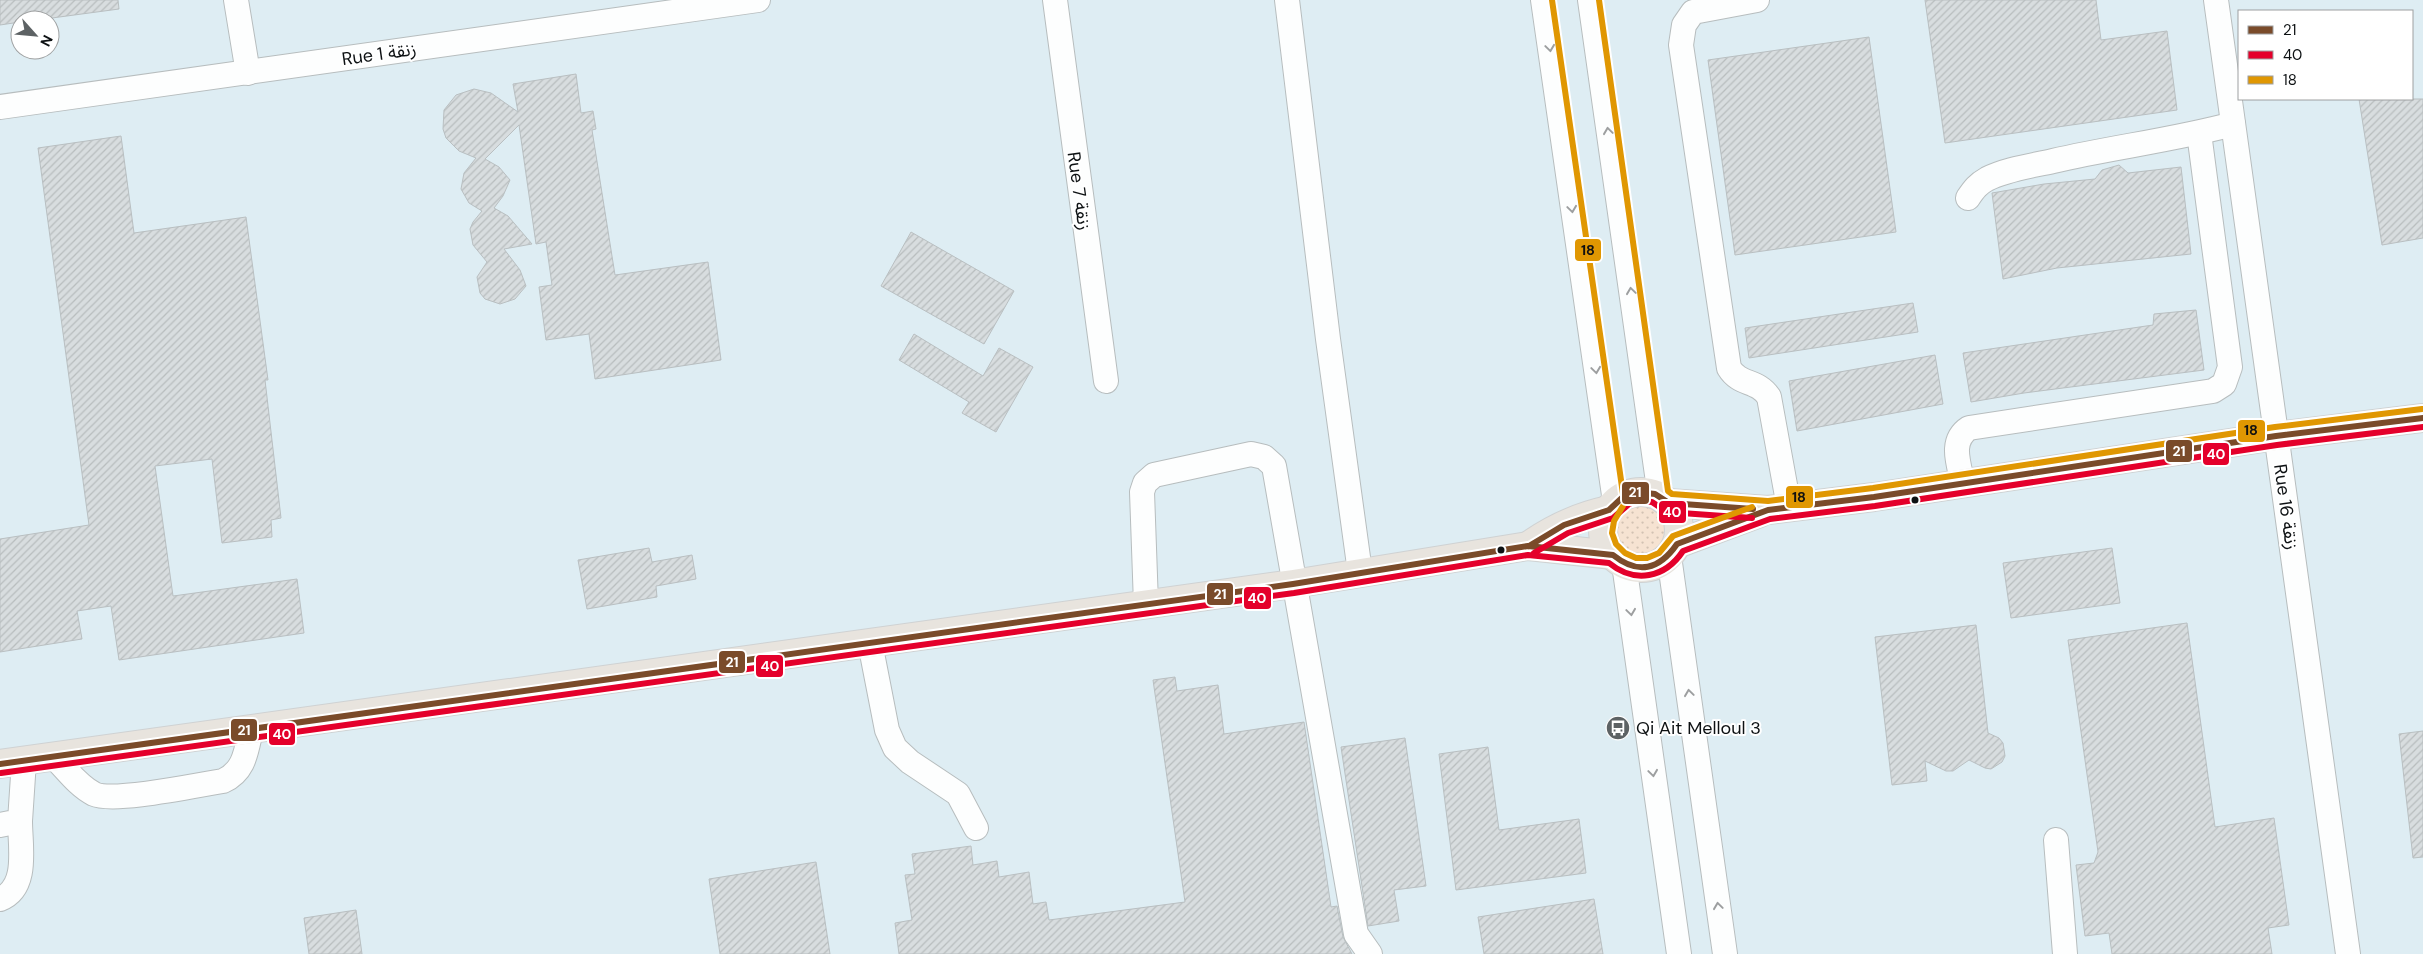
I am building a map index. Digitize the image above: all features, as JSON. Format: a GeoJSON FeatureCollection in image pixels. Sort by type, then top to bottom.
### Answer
{"type":"FeatureCollection","features":[{"type":"Feature","properties":{"kind":"main road"},"geometry":{"type":"LineString","coordinates":[[1528,546],[1545,534],[1612,506],[1626,495],[1636,492],[1647,492],[1664,499],[1779,509],[1963,484],[2276,436],[2423,418]]}},
{"type":"Feature","properties":{"kind":"main road"},"geometry":{"type":"LineString","coordinates":[[1664,499],[1679,522],[1673,550]]}},
{"type":"Feature","properties":{"kind":"main road"},"geometry":{"type":"LineString","coordinates":[[1612,506],[1604,521],[1603,533],[1606,545],[1619,560]]}},
{"type":"Feature","properties":{"kind":"main road"},"geometry":{"type":"LineString","coordinates":[[12,763],[1293,584],[1528,546],[1619,560],[1636,568],[1648,567],[1660,563],[1673,550],[1779,509]]}},
{"type":"Feature","properties":{"kind":"street"},"geometry":{"type":"LineString","coordinates":[[236,0],[248,73]]}},
{"type":"Feature","properties":{"kind":"street","name":"Rue 1 زنقة"},"geometry":{"type":"LineString","coordinates":[[0,107],[758,0]]}},
{"type":"Feature","properties":{"kind":"street","name":"Rue 7 زنقة"},"geometry":{"type":"LineString","coordinates":[[1055,0],[1106,381]]}},
{"type":"Feature","properties":{"kind":"street"},"geometry":{"type":"LineString","coordinates":[[1287,0],[1328,339],[1360,572]]}},
{"type":"Feature","properties":{"kind":"street"},"geometry":{"type":"LineString","coordinates":[[1543,0],[1612,506]]}},
{"type":"Feature","properties":{"kind":"street"},"geometry":{"type":"LineString","coordinates":[[1590,0],[1664,499]]}},
{"type":"Feature","properties":{"kind":"street"},"geometry":{"type":"LineString","coordinates":[[1757,0],[1693,12],[1684,25],[1680,45],[1729,368],[1734,376],[1740,380],[1759,385],[1769,397],[1779,509]]}},
{"type":"Feature","properties":{"kind":"street","name":"Rue 16 زنقة"},"geometry":{"type":"LineString","coordinates":[[2216,0],[2348,954]]}},
{"type":"Feature","properties":{"kind":"street"},"geometry":{"type":"LineString","coordinates":[[1968,198],[1976,186],[1988,179],[2014,170],[2095,152],[2199,134],[2233,124]]}},
{"type":"Feature","properties":{"kind":"street"},"geometry":{"type":"LineString","coordinates":[[1963,484],[1956,446],[1958,438],[1969,428],[2213,391],[2224,384],[2230,367],[2199,134]]}},
{"type":"Feature","properties":{"kind":"street"},"geometry":{"type":"LineString","coordinates":[[1146,604],[1142,492],[1146,483],[1154,475],[1250,454],[1264,457],[1274,466],[1293,584],[1356,934],[1370,954]]}},
{"type":"Feature","properties":{"kind":"street"},"geometry":{"type":"LineString","coordinates":[[1673,550],[1725,954]]}},
{"type":"Feature","properties":{"kind":"street"},"geometry":{"type":"LineString","coordinates":[[1619,560],[1679,954]]}},
{"type":"Feature","properties":{"kind":"street"},"geometry":{"type":"LineString","coordinates":[[870,643],[887,730],[895,748],[910,762],[958,794],[976,828]]}},
{"type":"Feature","properties":{"kind":"street"},"geometry":{"type":"LineString","coordinates":[[54,757],[94,794],[112,797],[223,781],[231,777],[243,764],[251,730]]}},
{"type":"Feature","properties":{"kind":"street"},"geometry":{"type":"LineString","coordinates":[[0,899],[11,893],[18,883],[10,857],[12,763]]}},
{"type":"Feature","properties":{"kind":"street"},"geometry":{"type":"LineString","coordinates":[[2056,840],[2065,954]]}},
{"type":"Feature","properties":{"kind":"shaded area"},"geometry":{"type":"Polygon","coordinates":[[[0,0],[2423,0],[2423,954],[0,954],[0,0]]]}},
{"type":"Feature","properties":{"kind":"shaded area"},"geometry":{"type":"Polygon","coordinates":[[[1642,501],[1652,503],[1661,509],[1667,518],[1669,528],[1667,538],[1661,547],[1652,553],[1642,555],[1632,553],[1623,547],[1617,538],[1615,528],[1617,518],[1623,509],[1632,503],[1642,501]]]}},
{"type":"Feature","properties":{"kind":"building"},"geometry":{"type":"Polygon","coordinates":[[[0,0],[118,0],[119,9],[60,17],[60,10],[10,10],[10,24],[0,25],[0,0]]]}},
{"type":"Feature","properties":{"kind":"building"},"geometry":{"type":"Polygon","coordinates":[[[1925,0],[2096,0],[2101,40],[2167,31],[2177,110],[1945,143],[1925,0]]]}},
{"type":"Feature","properties":{"kind":"building"},"geometry":{"type":"Polygon","coordinates":[[[1869,37],[1896,232],[1735,255],[1708,60],[1869,37]]]}},
{"type":"Feature","properties":{"kind":"building"},"geometry":{"type":"Polygon","coordinates":[[[576,74],[581,113],[593,111],[596,129],[592,130],[615,275],[708,262],[721,360],[595,379],[589,334],[546,340],[539,287],[552,285],[546,242],[536,244],[519,125],[485,159],[499,167],[510,180],[503,196],[494,208],[508,216],[532,244],[504,249],[520,270],[526,286],[515,299],[500,304],[485,299],[480,293],[477,277],[487,262],[473,245],[470,229],[482,211],[469,203],[461,189],[464,173],[476,158],[459,151],[446,138],[443,129],[444,110],[456,95],[474,89],[491,93],[518,112],[513,84],[576,74]]]}},
{"type":"Feature","properties":{"kind":"building"},"geometry":{"type":"Polygon","coordinates":[[[2423,99],[2423,238],[2382,245],[2359,100],[2423,99]]]}},
{"type":"Feature","properties":{"kind":"building"},"geometry":{"type":"Polygon","coordinates":[[[121,136],[134,233],[246,217],[268,380],[265,380],[281,518],[271,520],[272,537],[222,543],[212,459],[155,466],[173,596],[297,579],[304,633],[119,660],[111,606],[77,611],[82,639],[0,652],[0,539],[89,525],[38,148],[121,136]]]}},
{"type":"Feature","properties":{"kind":"building"},"geometry":{"type":"Polygon","coordinates":[[[2119,165],[2128,173],[2181,167],[2191,254],[2057,268],[2003,279],[1992,193],[2044,184],[2095,179],[2102,170],[2119,165]]]}},
{"type":"Feature","properties":{"kind":"building"},"geometry":{"type":"Polygon","coordinates":[[[911,232],[1014,291],[984,344],[881,286],[911,232]]]}},
{"type":"Feature","properties":{"kind":"building"},"geometry":{"type":"Polygon","coordinates":[[[1913,303],[1918,332],[1749,358],[1745,328],[1913,303]]]}},
{"type":"Feature","properties":{"kind":"building"},"geometry":{"type":"Polygon","coordinates":[[[2196,310],[2204,370],[2024,393],[1971,402],[1963,353],[2153,325],[2154,314],[2196,310]]]}},
{"type":"Feature","properties":{"kind":"building"},"geometry":{"type":"Polygon","coordinates":[[[914,334],[983,376],[999,348],[1033,367],[996,432],[962,413],[969,402],[899,360],[914,334]]]}},
{"type":"Feature","properties":{"kind":"building"},"geometry":{"type":"Polygon","coordinates":[[[1935,355],[1943,404],[1797,431],[1789,381],[1935,355]]]}},
{"type":"Feature","properties":{"kind":"building"},"geometry":{"type":"Polygon","coordinates":[[[649,548],[652,562],[692,555],[696,579],[656,586],[657,597],[587,609],[578,560],[649,548]]]}},
{"type":"Feature","properties":{"kind":"building"},"geometry":{"type":"Polygon","coordinates":[[[2112,548],[2120,603],[2011,618],[2003,563],[2112,548]]]}},
{"type":"Feature","properties":{"kind":"building"},"geometry":{"type":"Polygon","coordinates":[[[2187,623],[2215,827],[2274,818],[2289,925],[2268,928],[2272,954],[2112,954],[2109,933],[2085,936],[2076,865],[2094,863],[2098,852],[2068,640],[2187,623]]]}},
{"type":"Feature","properties":{"kind":"building"},"geometry":{"type":"Polygon","coordinates":[[[1976,625],[1988,733],[1999,738],[2003,743],[2005,756],[2002,762],[1991,769],[1969,760],[1953,771],[1946,771],[1925,761],[1927,781],[1892,785],[1875,637],[1976,625]]]}},
{"type":"Feature","properties":{"kind":"building"},"geometry":{"type":"Polygon","coordinates":[[[1175,677],[1177,691],[1218,685],[1224,734],[1304,722],[1331,907],[1337,906],[1343,937],[1352,954],[899,954],[895,923],[912,920],[905,875],[915,874],[912,854],[971,846],[973,865],[997,861],[999,877],[1029,872],[1033,904],[1046,902],[1049,920],[1185,902],[1153,680],[1175,677]]]}},
{"type":"Feature","properties":{"kind":"building"},"geometry":{"type":"Polygon","coordinates":[[[2423,731],[2423,857],[2413,858],[2399,734],[2423,731]]]}},
{"type":"Feature","properties":{"kind":"building"},"geometry":{"type":"Polygon","coordinates":[[[1405,738],[1426,886],[1394,890],[1399,921],[1368,926],[1341,747],[1405,738]]]}},
{"type":"Feature","properties":{"kind":"building"},"geometry":{"type":"Polygon","coordinates":[[[1488,747],[1499,830],[1579,819],[1586,873],[1456,890],[1439,754],[1488,747]]]}},
{"type":"Feature","properties":{"kind":"building"},"geometry":{"type":"Polygon","coordinates":[[[816,862],[830,954],[720,954],[709,879],[816,862]]]}},
{"type":"Feature","properties":{"kind":"building"},"geometry":{"type":"Polygon","coordinates":[[[1594,899],[1603,954],[1484,954],[1478,917],[1594,899]]]}},
{"type":"Feature","properties":{"kind":"building"},"geometry":{"type":"Polygon","coordinates":[[[356,910],[362,954],[309,954],[304,918],[356,910]]]}},
{"type":"Feature","properties":{"kind":"transit line","name":"18"},"geometry":{"type":"LineString","coordinates":[[1552,0],[1624,501]]}},
{"type":"Feature","properties":{"kind":"transit line","name":"18"},"geometry":{"type":"LineString","coordinates":[[1599,0],[1668,491],[1672,494],[1768,501],[1873,488],[2275,427],[2422,409]]}},
{"type":"Feature","properties":{"kind":"transit line","name":"21"},"geometry":{"type":"LineString","coordinates":[[0,764],[1293,584],[1528,546],[1613,555],[1631,565],[1648,567],[1663,560],[1677,544],[1768,510],[1874,497],[2276,436],[2423,418]]}},
{"type":"Feature","properties":{"kind":"transit line","name":"40"},"geometry":{"type":"LineString","coordinates":[[1,773],[1294,593],[1528,555],[1609,563],[1629,574],[1649,575],[1668,567],[1683,551],[1770,519],[1875,506],[2277,445],[2423,427]]}},
{"type":"Feature","properties":{"kind":"transit line","name":"21"},"geometry":{"type":"LineString","coordinates":[[1529,546],[1564,525],[1609,510],[1624,496],[1637,492],[1655,494],[1669,503],[1753,509]]}},
{"type":"Feature","properties":{"kind":"transit line","name":"40"},"geometry":{"type":"LineString","coordinates":[[1534,553],[1568,533],[1613,518],[1629,504],[1638,501],[1652,502],[1667,512],[1752,518]]}},
{"type":"Feature","properties":{"kind":"transit line","name":"18"},"geometry":{"type":"LineString","coordinates":[[1623,506],[1614,521],[1612,533],[1616,544],[1625,553],[1636,558],[1647,558],[1659,553],[1673,536],[1752,507]]}},
{"type":"Feature","properties":{"kind":"place","name":"Qi Ait Melloul 3"},"geometry":{"type":"Point","coordinates":[1618,728]}}]}
